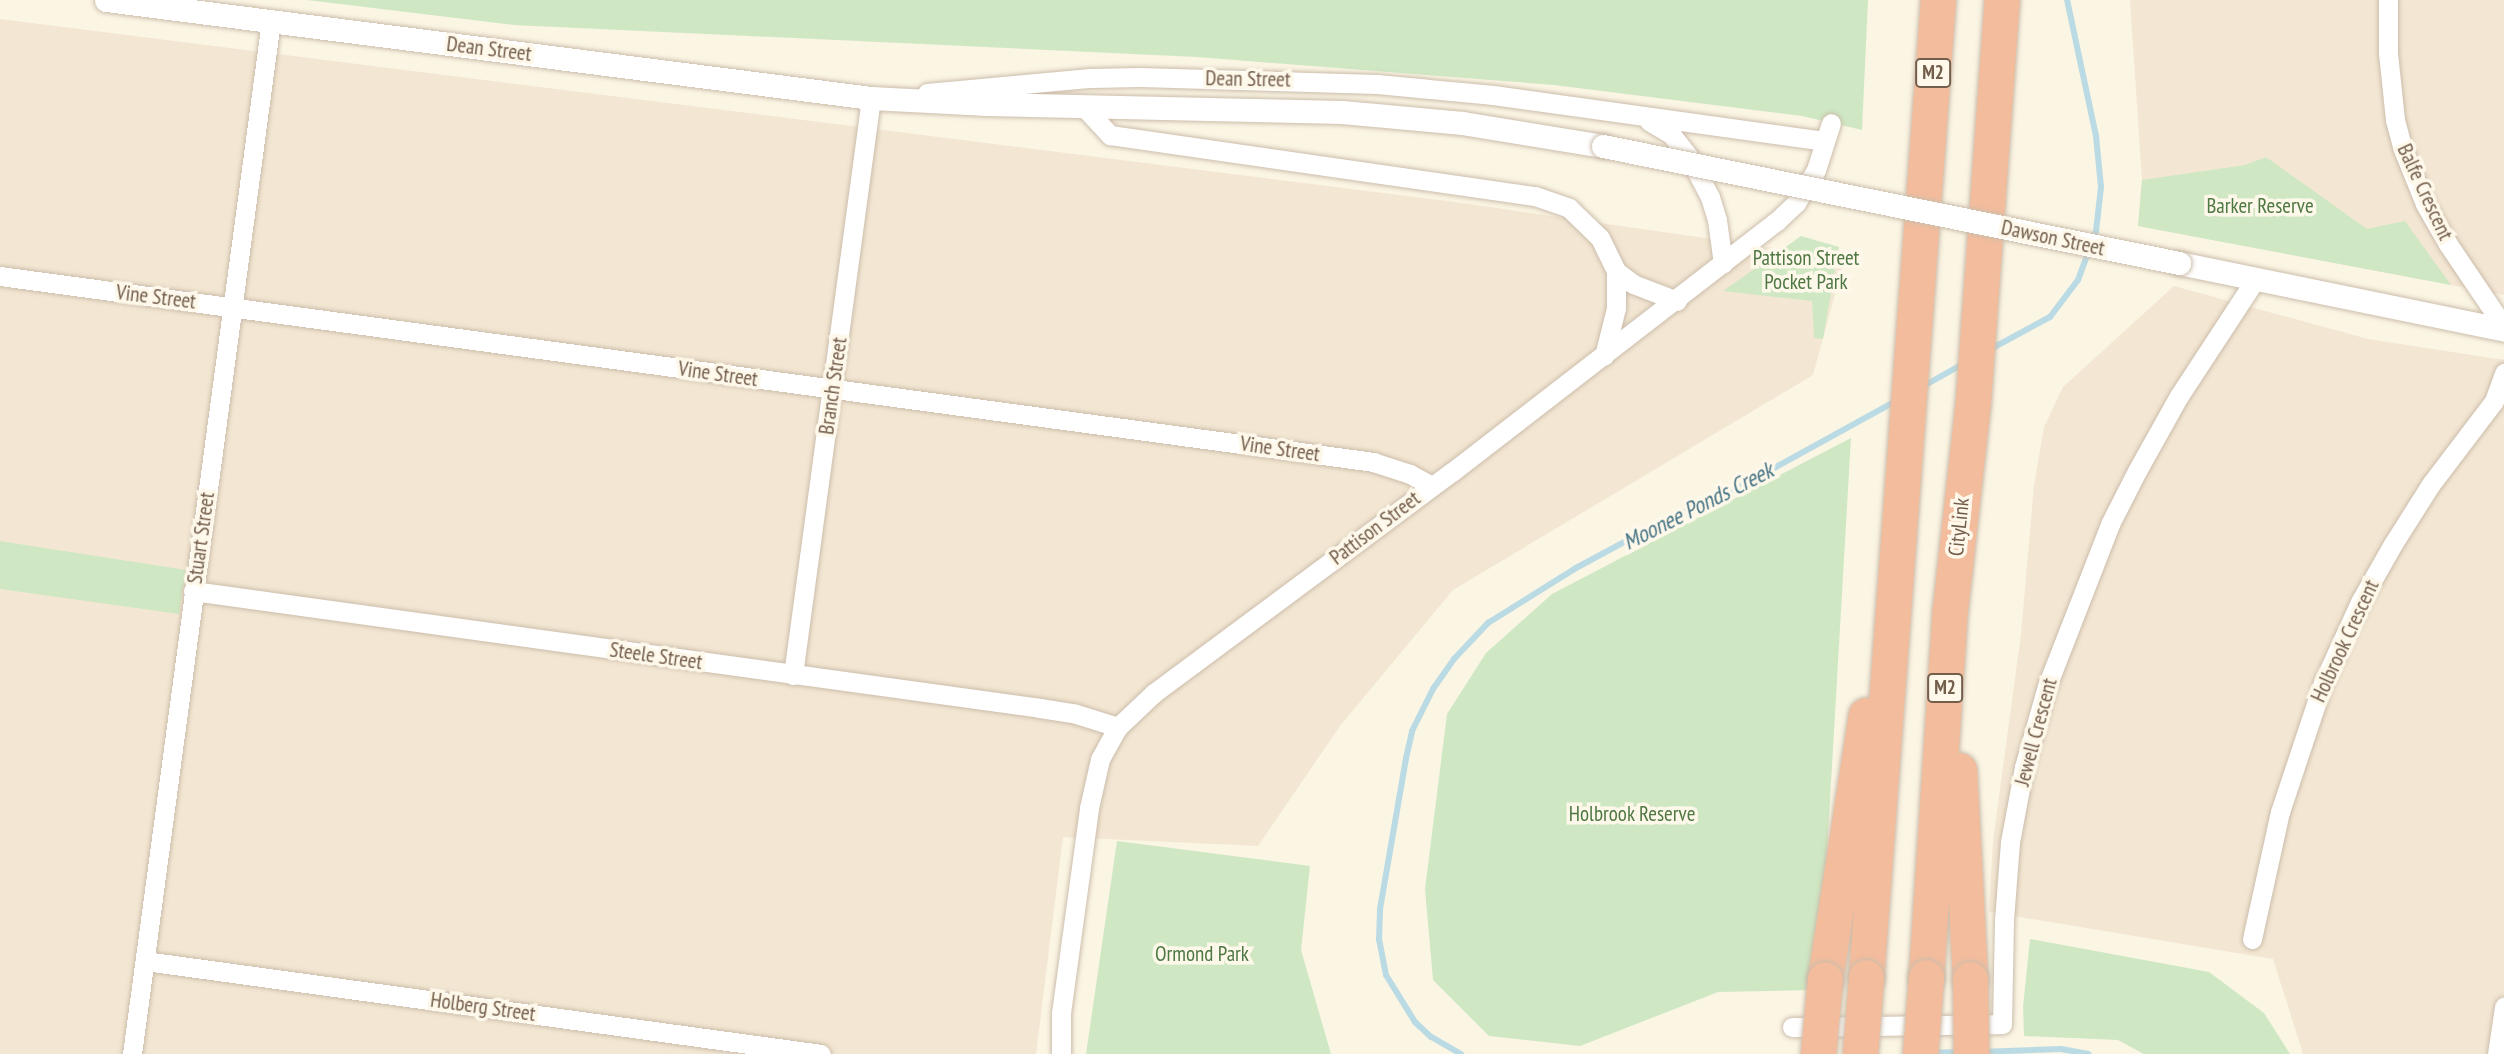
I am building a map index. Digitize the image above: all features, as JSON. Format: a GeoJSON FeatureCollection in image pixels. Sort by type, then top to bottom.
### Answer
{"type":"FeatureCollection","features":[{"type":"Feature","properties":{"kind":"highway","name":"M2"},"geometry":{"type":"LineString","coordinates":[[1860,1054],[1899,561],[1905,435],[1938,0]]}},
{"type":"Feature","properties":{"kind":"highway","name":"CityLink"},"geometry":{"type":"LineString","coordinates":[[1920,1054],[1950,609],[1973,400],[2002,0]]}},
{"type":"Feature","properties":{"kind":"highway"},"geometry":{"type":"LineString","coordinates":[[1818,1054],[1825,979],[1905,435]]}},
{"type":"Feature","properties":{"kind":"highway"},"geometry":{"type":"LineString","coordinates":[[1950,609],[1970,979],[1971,1054]]}},
{"type":"Feature","properties":{"kind":"street","name":"Dean Street"},"geometry":{"type":"LineString","coordinates":[[106,0],[871,98],[1354,113],[1474,125],[1603,146]]}},
{"type":"Feature","properties":{"kind":"street","name":"Balfe Crescent"},"geometry":{"type":"LineString","coordinates":[[2388,0],[2388,53],[2395,120],[2402,147],[2442,234],[2504,328]]}},
{"type":"Feature","properties":{"kind":"street","name":"Stuart Street"},"geometry":{"type":"LineString","coordinates":[[132,1054],[271,21]]}},
{"type":"Feature","properties":{"kind":"street","name":"Dean Street"},"geometry":{"type":"LineString","coordinates":[[871,98],[1090,78],[1200,78],[1424,87],[1625,114],[1828,132]]}},
{"type":"Feature","properties":{"kind":"street","name":"Branch Street"},"geometry":{"type":"LineString","coordinates":[[793,675],[871,98]]}},
{"type":"Feature","properties":{"kind":"street"},"geometry":{"type":"LineString","coordinates":[[1083,106],[1110,135],[1535,196],[1569,208],[1584,221],[1610,253],[1616,271],[1616,308],[1604,356]]}},
{"type":"Feature","properties":{"kind":"street","name":"Dean Street"},"geometry":{"type":"LineString","coordinates":[[1625,114],[1656,124],[1671,134],[1689,157],[1713,209],[1723,264]]}},
{"type":"Feature","properties":{"kind":"street","name":"Pattison Street"},"geometry":{"type":"LineString","coordinates":[[1061,1054],[1061,1013],[1093,782],[1100,760],[1118,727],[1154,693],[1604,356],[1723,264],[1796,203],[1816,170],[1828,132]]}},
{"type":"Feature","properties":{"kind":"street","name":"Dawson Street"},"geometry":{"type":"LineString","coordinates":[[1603,146],[2504,328]]}},
{"type":"Feature","properties":{"kind":"street"},"geometry":{"type":"LineString","coordinates":[[1616,271],[1633,284],[1676,301]]}},
{"type":"Feature","properties":{"kind":"street","name":"Vine Street"},"geometry":{"type":"LineString","coordinates":[[0,276],[1373,462],[1410,474],[1432,486]]}},
{"type":"Feature","properties":{"kind":"street","name":"Jewell Crescent"},"geometry":{"type":"LineString","coordinates":[[1792,1027],[2002,1024],[2004,920],[2010,842],[2024,767],[2047,686],[2110,524],[2137,471],[2179,396],[2255,279]]}},
{"type":"Feature","properties":{"kind":"street","name":"Holbrook Crescent"},"geometry":{"type":"LineString","coordinates":[[2252,939],[2264,871],[2280,812],[2323,683],[2360,602],[2393,544],[2431,484],[2494,401],[2504,373]]}},
{"type":"Feature","properties":{"kind":"street","name":"Steele Street"},"geometry":{"type":"LineString","coordinates":[[193,591],[1040,708],[1076,714],[1118,727]]}},
{"type":"Feature","properties":{"kind":"street","name":"Holberg Street"},"geometry":{"type":"LineString","coordinates":[[145,961],[821,1054]]}},
{"type":"Feature","properties":{"kind":"street"},"geometry":{"type":"LineString","coordinates":[[2497,1054],[2504,1007]]}},
{"type":"Feature","properties":{"kind":"street","name":"Pattison Street"},"geometry":{"type":"LineString","coordinates":[[1048,1054],[1061,1013]]}},
{"type":"Feature","properties":{"kind":"shaded area"},"geometry":{"type":"Polygon","coordinates":[[[2130,0],[2504,0],[2504,295],[2138,226],[2142,180],[2130,0]]]}},
{"type":"Feature","properties":{"kind":"shaded area"},"geometry":{"type":"Polygon","coordinates":[[[0,19],[1455,202],[1845,258],[1813,375],[1453,590],[1340,726],[1258,846],[1063,837],[1036,1054],[0,1054],[0,19]]]}},
{"type":"Feature","properties":{"kind":"shaded area"},"geometry":{"type":"Polygon","coordinates":[[[2174,286],[2368,339],[2504,360],[2504,1054],[2303,1054],[2273,959],[1989,912],[1993,841],[2021,634],[2034,485],[2044,427],[2063,387],[2174,286]]]}},
{"type":"Feature","properties":{"kind":"green space"},"geometry":{"type":"Polygon","coordinates":[[[307,0],[1868,0],[1862,130],[1802,116],[1554,85],[1197,57],[514,25],[307,0]]]}},
{"type":"Feature","properties":{"kind":"green space","name":"Barker Reserve"},"geometry":{"type":"Polygon","coordinates":[[[2266,157],[2367,229],[2405,221],[2451,285],[2138,226],[2142,180],[2245,165],[2266,157]]]}},
{"type":"Feature","properties":{"kind":"green space","name":"Pattison Street Pocket Park"},"geometry":{"type":"Polygon","coordinates":[[[1801,236],[1839,247],[1823,339],[1814,338],[1812,301],[1723,291],[1801,236]]]}},
{"type":"Feature","properties":{"kind":"green space","name":"Holbrook Reserve"},"geometry":{"type":"Polygon","coordinates":[[[1851,438],[1819,990],[1718,992],[1580,1046],[1489,1036],[1433,980],[1425,889],[1447,714],[1486,653],[1552,594],[1851,438]]]}},
{"type":"Feature","properties":{"kind":"green space"},"geometry":{"type":"Polygon","coordinates":[[[0,541],[186,570],[179,614],[0,589],[0,541]]]}},
{"type":"Feature","properties":{"kind":"green space","name":"Ormond Park"},"geometry":{"type":"Polygon","coordinates":[[[1117,841],[1310,866],[1301,950],[1331,1054],[1086,1054],[1117,841]]]}},
{"type":"Feature","properties":{"kind":"green space"},"geometry":{"type":"Polygon","coordinates":[[[2030,939],[2209,972],[2264,1013],[2290,1054],[2144,1054],[2118,1040],[2024,1036],[2023,1007],[2030,939]]]}},
{"type":"Feature","properties":{"kind":"waterway","name":"Moonee Ponds Creek"},"geometry":{"type":"LineString","coordinates":[[1987,351],[2050,317],[2078,280],[2096,231],[2101,187],[2096,136],[2067,0]]}},
{"type":"Feature","properties":{"kind":"waterway","name":"Moonee Ponds Creek"},"geometry":{"type":"LineString","coordinates":[[1920,388],[1963,364]]}},
{"type":"Feature","properties":{"kind":"waterway","name":"Moonee Ponds Creek"},"geometry":{"type":"LineString","coordinates":[[1461,1054],[1431,1037],[1415,1022],[1386,975],[1379,940],[1380,909],[1406,758],[1412,731],[1433,689],[1454,659],[1488,623],[1576,568],[1652,527],[1745,484],[1898,400]]}},
{"type":"Feature","properties":{"kind":"waterway","name":"Moonee Ponds Creek"},"geometry":{"type":"LineString","coordinates":[[1980,1052],[2061,1049],[2089,1054]]}},
{"type":"Feature","properties":{"kind":"waterway","name":"Moonee Ponds Creek"},"geometry":{"type":"LineString","coordinates":[[1931,1053],[1959,1052]]}}]}
